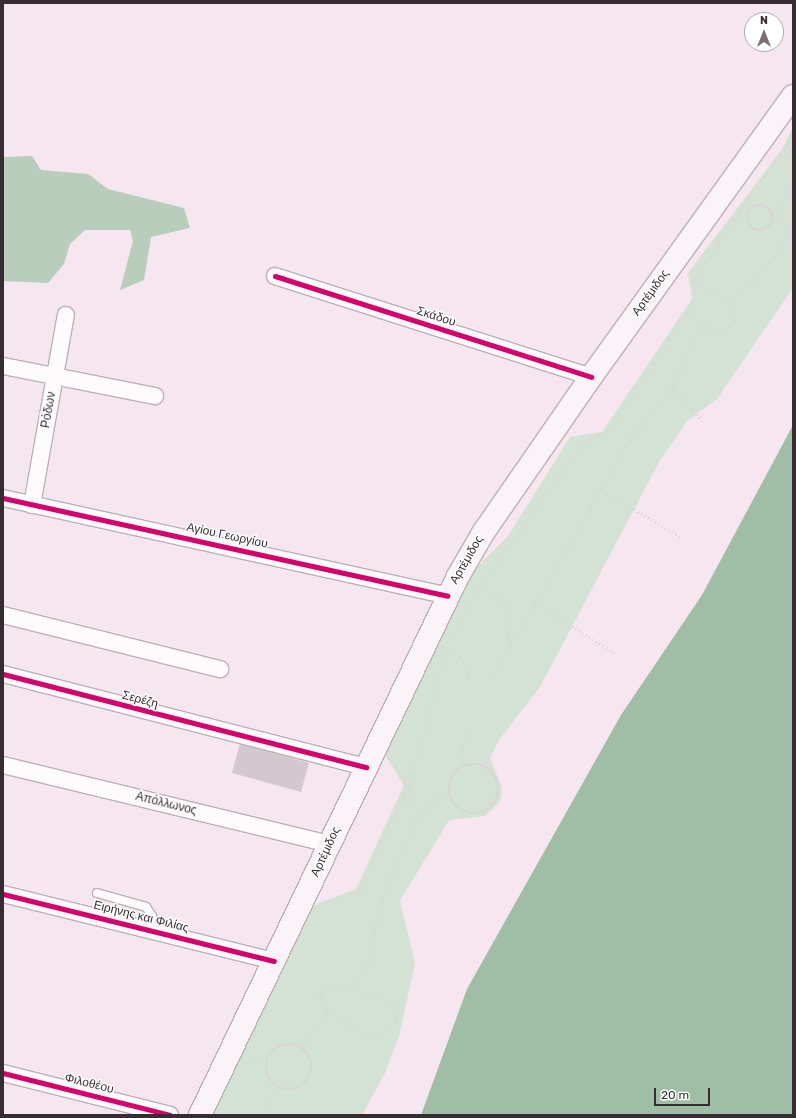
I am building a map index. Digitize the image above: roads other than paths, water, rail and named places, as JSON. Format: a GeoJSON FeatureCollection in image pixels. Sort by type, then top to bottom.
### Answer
{"type":"FeatureCollection","features":[{"type":"Feature","properties":{"kind":"main road","name":"Αρτέμιδος"},"geometry":{"type":"LineString","coordinates":[[200,1115],[430,632],[452,587],[483,533],[591,377],[793,96]]}},
{"type":"Feature","properties":{"kind":"street","name":"Σκάδου"},"geometry":{"type":"LineString","coordinates":[[275,276],[591,377]]}},
{"type":"Feature","properties":{"kind":"street","name":"Ρόδων"},"geometry":{"type":"LineString","coordinates":[[32,505],[66,315]]}},
{"type":"Feature","properties":{"kind":"street"},"geometry":{"type":"LineString","coordinates":[[3,366],[155,396]]}},
{"type":"Feature","properties":{"kind":"street","name":"Αγίου Γεωργίου"},"geometry":{"type":"LineString","coordinates":[[3,498],[32,505],[452,587]]}},
{"type":"Feature","properties":{"kind":"street"},"geometry":{"type":"LineString","coordinates":[[3,615],[220,669]]}},
{"type":"Feature","properties":{"kind":"street","name":"Σερέζη"},"geometry":{"type":"LineString","coordinates":[[3,674],[366,767]]}},
{"type":"Feature","properties":{"kind":"street","name":"Απόλλωνος"},"geometry":{"type":"LineString","coordinates":[[3,765],[330,844]]}},
{"type":"Feature","properties":{"kind":"street","name":"Ειρήνης και Φιλίας"},"geometry":{"type":"LineString","coordinates":[[3,894],[274,961]]}},
{"type":"Feature","properties":{"kind":"street","name":"Φιλοθέου"},"geometry":{"type":"LineString","coordinates":[[3,1073],[170,1115]]}},
{"type":"Feature","properties":{"kind":"lane"},"geometry":{"type":"LineString","coordinates":[[97,893],[146,907],[152,916],[149,929]]}}]}
